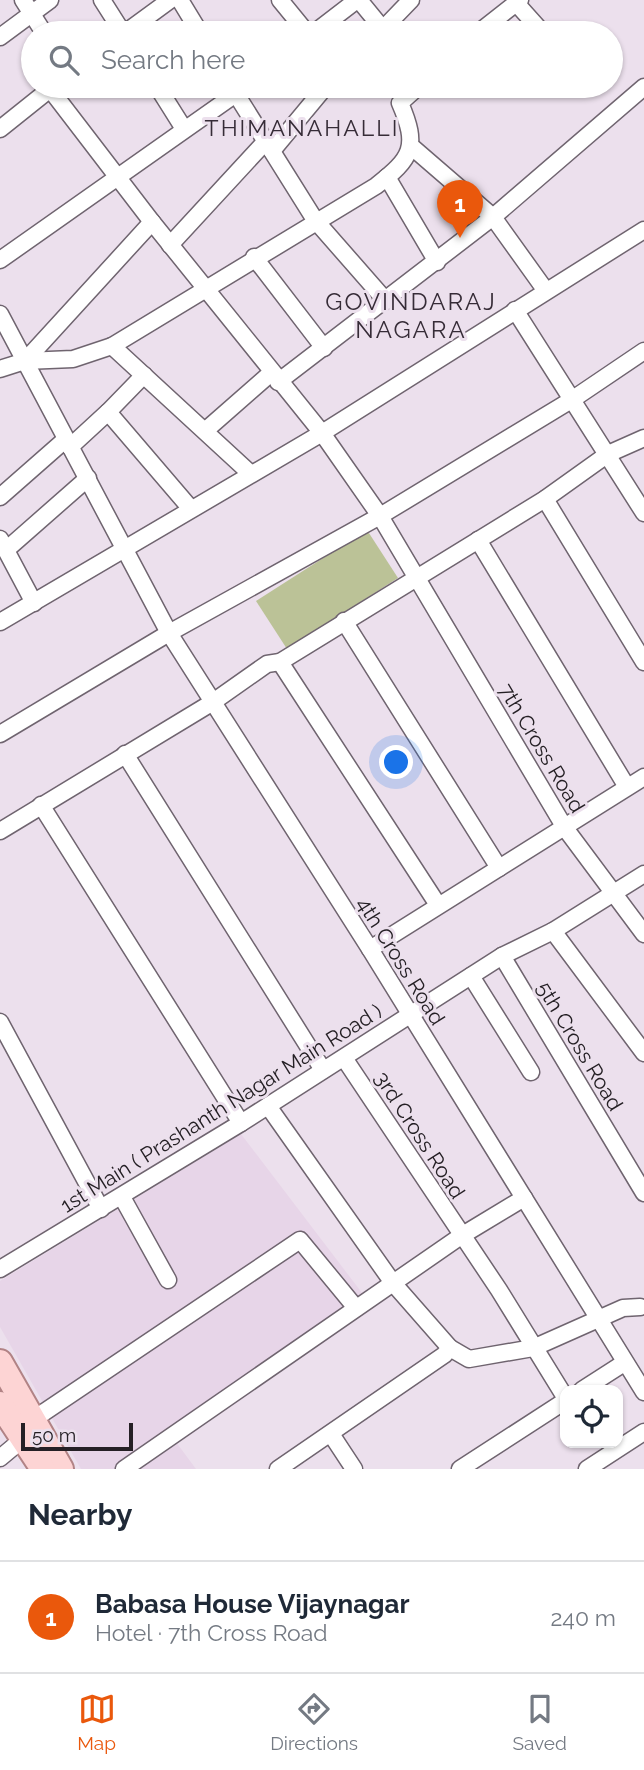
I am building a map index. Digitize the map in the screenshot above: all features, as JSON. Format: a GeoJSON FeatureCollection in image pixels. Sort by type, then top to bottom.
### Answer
{"type":"FeatureCollection","features":[{"type":"Feature","properties":{"kind":"main road"},"geometry":{"type":"LineString","coordinates":[[0,1362],[43,1469]]}},
{"type":"Feature","properties":{"kind":"main road"},"geometry":{"type":"LineString","coordinates":[[0,1405],[29,1429],[61,1469]]}},
{"type":"Feature","properties":{"kind":"street"},"geometry":{"type":"LineString","coordinates":[[0,37],[27,7],[50,0]]}},
{"type":"Feature","properties":{"kind":"street"},"geometry":{"type":"LineString","coordinates":[[102,0],[116,21]]}},
{"type":"Feature","properties":{"kind":"street"},"geometry":{"type":"LineString","coordinates":[[141,21],[170,0]]}},
{"type":"Feature","properties":{"kind":"street"},"geometry":{"type":"LineString","coordinates":[[180,0],[193,21]]}},
{"type":"Feature","properties":{"kind":"street"},"geometry":{"type":"LineString","coordinates":[[280,0],[297,21]]}},
{"type":"Feature","properties":{"kind":"street"},"geometry":{"type":"LineString","coordinates":[[330,21],[358,0],[372,21]]}},
{"type":"Feature","properties":{"kind":"street"},"geometry":{"type":"LineString","coordinates":[[386,21],[411,0]]}},
{"type":"Feature","properties":{"kind":"street"},"geometry":{"type":"LineString","coordinates":[[493,21],[518,2],[533,21]]}},
{"type":"Feature","properties":{"kind":"street"},"geometry":{"type":"LineString","coordinates":[[206,430],[275,377],[324,348],[386,302],[493,217],[644,87]]}},
{"type":"Feature","properties":{"kind":"street"},"geometry":{"type":"LineString","coordinates":[[0,129],[38,98]]}},
{"type":"Feature","properties":{"kind":"street","name":"7th Cross Road"},"geometry":{"type":"LineString","coordinates":[[60,98],[170,246],[322,433],[380,516],[565,828],[644,934]]}},
{"type":"Feature","properties":{"kind":"street"},"geometry":{"type":"LineString","coordinates":[[165,98],[184,129]]}},
{"type":"Feature","properties":{"kind":"street"},"geometry":{"type":"LineString","coordinates":[[0,260],[226,98]]}},
{"type":"Feature","properties":{"kind":"street"},"geometry":{"type":"LineString","coordinates":[[243,98],[315,220],[386,302]]}},
{"type":"Feature","properties":{"kind":"street"},"geometry":{"type":"LineString","coordinates":[[170,246],[315,98]]}},
{"type":"Feature","properties":{"kind":"street"},"geometry":{"type":"LineString","coordinates":[[0,369],[25,361],[73,359],[112,345],[400,169],[412,147],[409,123],[400,103],[406,98]]}},
{"type":"Feature","properties":{"kind":"street"},"geometry":{"type":"LineString","coordinates":[[412,147],[493,217],[546,290]]}},
{"type":"Feature","properties":{"kind":"street"},"geometry":{"type":"LineString","coordinates":[[387,177],[437,262]]}},
{"type":"Feature","properties":{"kind":"street"},"geometry":{"type":"LineString","coordinates":[[25,361],[152,222]]}},
{"type":"Feature","properties":{"kind":"street"},"geometry":{"type":"LineString","coordinates":[[0,622],[322,433],[644,230]]}},
{"type":"Feature","properties":{"kind":"street"},"geometry":{"type":"LineString","coordinates":[[254,257],[324,348]]}},
{"type":"Feature","properties":{"kind":"street"},"geometry":{"type":"LineString","coordinates":[[515,310],[644,513]]}},
{"type":"Feature","properties":{"kind":"street","name":"4th Cross Road"},"geometry":{"type":"LineString","coordinates":[[0,314],[169,633],[370,949],[644,1392]]}},
{"type":"Feature","properties":{"kind":"street"},"geometry":{"type":"LineString","coordinates":[[112,345],[251,474]]}},
{"type":"Feature","properties":{"kind":"street"},"geometry":{"type":"LineString","coordinates":[[0,734],[169,633],[380,516],[573,399],[644,351]]}},
{"type":"Feature","properties":{"kind":"street"},"geometry":{"type":"LineString","coordinates":[[0,497],[108,412],[144,375]]}},
{"type":"Feature","properties":{"kind":"street"},"geometry":{"type":"LineString","coordinates":[[108,412],[191,509]]}},
{"type":"Feature","properties":{"kind":"street"},"geometry":{"type":"LineString","coordinates":[[1,829],[213,702],[267,664],[280,662],[545,499],[608,454],[644,438]]}},
{"type":"Feature","properties":{"kind":"street"},"geometry":{"type":"LineString","coordinates":[[34,603],[3,545],[88,478]]}},
{"type":"Feature","properties":{"kind":"street"},"geometry":{"type":"LineString","coordinates":[[545,499],[644,662]]}},
{"type":"Feature","properties":{"kind":"street"},"geometry":{"type":"LineString","coordinates":[[478,540],[627,787]]}},
{"type":"Feature","properties":{"kind":"street"},"geometry":{"type":"LineString","coordinates":[[344,621],[499,867]]}},
{"type":"Feature","properties":{"kind":"street"},"geometry":{"type":"LineString","coordinates":[[280,662],[438,905]]}},
{"type":"Feature","properties":{"kind":"street"},"geometry":{"type":"LineString","coordinates":[[125,754],[323,1070]]}},
{"type":"Feature","properties":{"kind":"street"},"geometry":{"type":"LineString","coordinates":[[370,949],[644,778]]}},
{"type":"Feature","properties":{"kind":"street"},"geometry":{"type":"LineString","coordinates":[[41,805],[241,1123]]}},
{"type":"Feature","properties":{"kind":"street","name":"1st Main ( Prashanth Nagar Main Road )"},"geometry":{"type":"LineString","coordinates":[[0,1269],[241,1123],[502,956],[553,931],[644,874]]}},
{"type":"Feature","properties":{"kind":"street"},"geometry":{"type":"LineString","coordinates":[[553,931],[644,1053]]}},
{"type":"Feature","properties":{"kind":"street","name":"5th Cross Road"},"geometry":{"type":"LineString","coordinates":[[502,956],[644,1193]]}},
{"type":"Feature","properties":{"kind":"street"},"geometry":{"type":"LineString","coordinates":[[471,976],[531,1072]]}},
{"type":"Feature","properties":{"kind":"street"},"geometry":{"type":"LineString","coordinates":[[0,1022],[101,1209]]}},
{"type":"Feature","properties":{"kind":"street","name":"3rd Cross Road"},"geometry":{"type":"LineString","coordinates":[[344,1058],[499,1290],[560,1391]]}},
{"type":"Feature","properties":{"kind":"street"},"geometry":{"type":"LineString","coordinates":[[268,1106],[393,1283],[450,1348],[469,1359],[533,1349],[623,1308],[640,1307]]}},
{"type":"Feature","properties":{"kind":"street"},"geometry":{"type":"LineString","coordinates":[[122,1197],[168,1280]]}},
{"type":"Feature","properties":{"kind":"street"},"geometry":{"type":"LineString","coordinates":[[124,1469],[461,1236],[524,1198]]}},
{"type":"Feature","properties":{"kind":"street"},"geometry":{"type":"LineString","coordinates":[[0,1458],[29,1429],[300,1240],[356,1308]]}},
{"type":"Feature","properties":{"kind":"street"},"geometry":{"type":"LineString","coordinates":[[278,1469],[444,1356],[450,1348]]}},
{"type":"Feature","properties":{"kind":"street"},"geometry":{"type":"LineString","coordinates":[[590,1385],[624,1363]]}},
{"type":"Feature","properties":{"kind":"street"},"geometry":{"type":"LineString","coordinates":[[460,1469],[560,1402]]}},
{"type":"Feature","properties":{"kind":"street"},"geometry":{"type":"LineString","coordinates":[[587,1469],[644,1432]]}},
{"type":"Feature","properties":{"kind":"street"},"geometry":{"type":"LineString","coordinates":[[331,1434],[354,1469]]}},
{"type":"Feature","properties":{"kind":"shaded area"},"geometry":{"type":"Polygon","coordinates":[[[241,1134],[372,1306],[176,1442],[196,1469],[81,1469],[0,1327],[0,1281],[241,1134]]]}},
{"type":"Feature","properties":{"kind":"green space"},"geometry":{"type":"Polygon","coordinates":[[[367,530],[398,578],[287,649],[256,601],[367,530]]]}},
{"type":"Feature","properties":{"kind":"place","name":"Babasa House Vijaynagar"},"geometry":{"type":"Point","coordinates":[460,238]}},
{"type":"Feature","properties":{"kind":"district","name":"THIMANAHALLI"},"geometry":{"type":"Point","coordinates":[302,127]}},
{"type":"Feature","properties":{"kind":"district","name":"GOVINDARAJ NAGARA"},"geometry":{"type":"Point","coordinates":[411,315]}}]}
